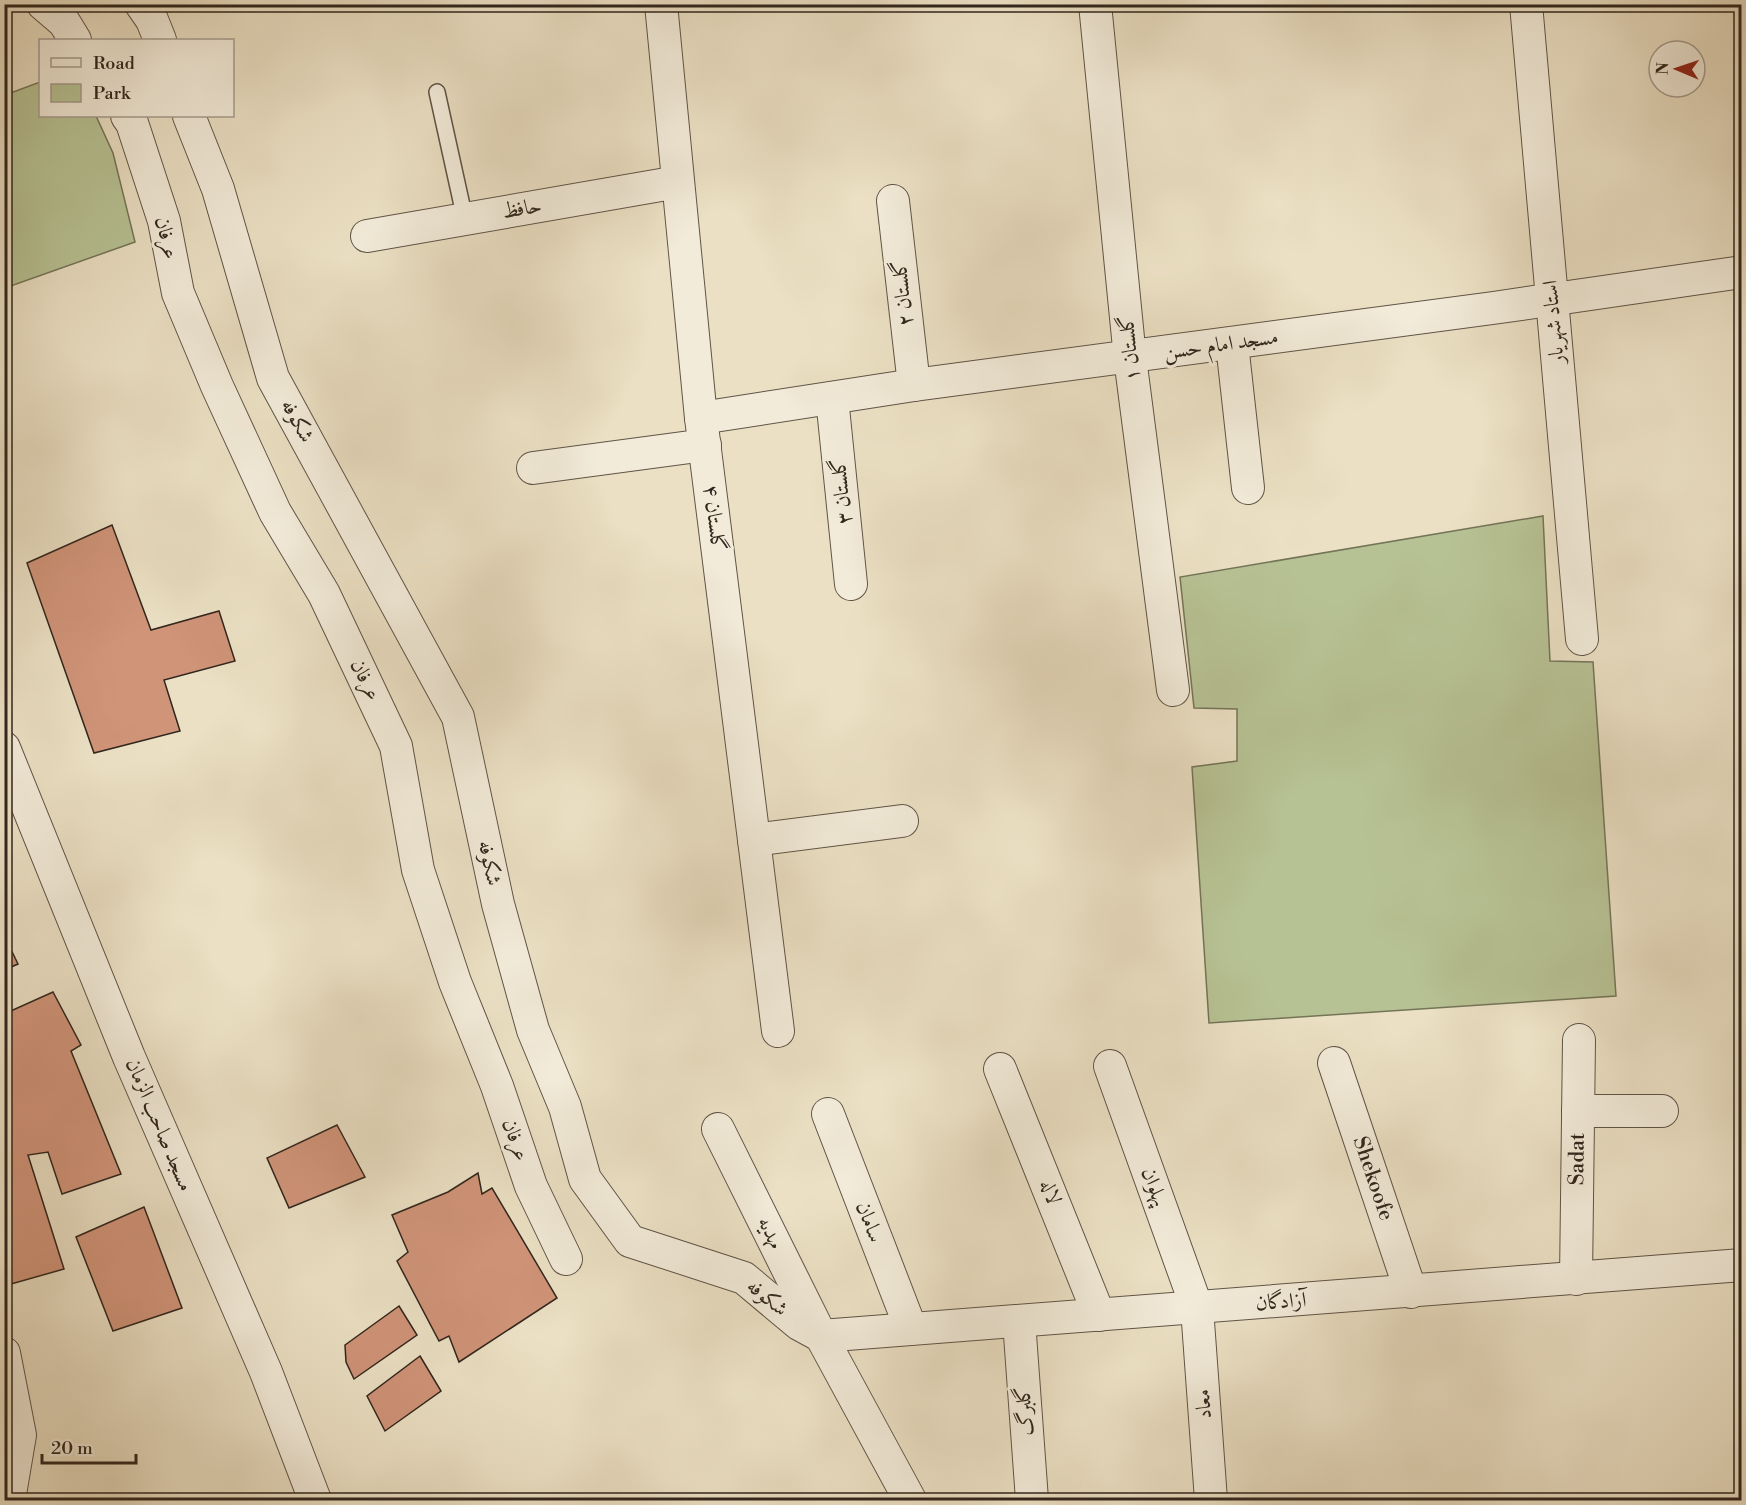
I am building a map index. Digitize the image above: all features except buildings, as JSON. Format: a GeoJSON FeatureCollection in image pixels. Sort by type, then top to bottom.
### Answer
{"type":"FeatureCollection","features":[{"type":"Feature","properties":{"kind":"street"},"geometry":{"type":"LineString","coordinates":[[43,4],[64,22],[74,39]]}},
{"type":"Feature","properties":{"kind":"street"},"geometry":{"type":"LineString","coordinates":[[141,4],[152,20],[160,39]]}},
{"type":"Feature","properties":{"kind":"street","name":"گلستان ۴"},"geometry":{"type":"LineString","coordinates":[[660,4],[703,431],[778,1031]]}},
{"type":"Feature","properties":{"kind":"street","name":"گلستان ۱"},"geometry":{"type":"LineString","coordinates":[[1095,4],[1130,358],[1173,690]]}},
{"type":"Feature","properties":{"kind":"street","name":"استاد شهریار"},"geometry":{"type":"LineString","coordinates":[[1526,4],[1582,639]]}},
{"type":"Feature","properties":{"kind":"street","name":"عرفان"},"geometry":{"type":"LineString","coordinates":[[128,117],[132,123],[164,221],[178,292],[217,386],[275,512],[324,594],[396,746],[418,870],[455,982],[496,1086],[531,1186],[566,1258]]}},
{"type":"Feature","properties":{"kind":"street","name":"شکوفه"},"geometry":{"type":"LineString","coordinates":[[189,117],[218,189],[273,378],[458,717],[501,915],[533,1030],[565,1107],[585,1179],[630,1241],[744,1278],[799,1324],[821,1336]]}},
{"type":"Feature","properties":{"kind":"street","name":"حافظ"},"geometry":{"type":"LineString","coordinates":[[367,236],[678,182]]}},
{"type":"Feature","properties":{"kind":"street","name":"گلستان ۲"},"geometry":{"type":"LineString","coordinates":[[893,201],[914,385]]}},
{"type":"Feature","properties":{"kind":"street","name":"مسجد امام حسن"},"geometry":{"type":"LineString","coordinates":[[533,468],[703,431],[832,398],[1742,272]]}},
{"type":"Feature","properties":{"kind":"street"},"geometry":{"type":"LineString","coordinates":[[1232,344],[1248,488]]}},
{"type":"Feature","properties":{"kind":"street","name":"گلستان ۳"},"geometry":{"type":"LineString","coordinates":[[832,398],[851,584]]}},
{"type":"Feature","properties":{"kind":"street","name":"مسجد صاحب الزمان"},"geometry":{"type":"LineString","coordinates":[[4,748],[129,1057],[266,1372],[315,1500]]}},
{"type":"Feature","properties":{"kind":"street"},"geometry":{"type":"LineString","coordinates":[[754,840],[902,820]]}},
{"type":"Feature","properties":{"kind":"street","name":"Sadat"},"geometry":{"type":"LineString","coordinates":[[1576,1279],[1579,1040]]}},
{"type":"Feature","properties":{"kind":"street","name":"Shekoofe"},"geometry":{"type":"LineString","coordinates":[[1334,1063],[1411,1292]]}},
{"type":"Feature","properties":{"kind":"street","name":"پهلوان"},"geometry":{"type":"LineString","coordinates":[[1110,1066],[1197,1308]]}},
{"type":"Feature","properties":{"kind":"street","name":"لاله"},"geometry":{"type":"LineString","coordinates":[[1000,1069],[1099,1315]]}},
{"type":"Feature","properties":{"kind":"street"},"geometry":{"type":"LineString","coordinates":[[1578,1111],[1662,1111]]}},
{"type":"Feature","properties":{"kind":"street","name":"سامان"},"geometry":{"type":"LineString","coordinates":[[828,1114],[911,1329]]}},
{"type":"Feature","properties":{"kind":"street","name":"مهدیه"},"geometry":{"type":"LineString","coordinates":[[718,1129],[821,1336]]}},
{"type":"Feature","properties":{"kind":"street","name":"آزادگان"},"geometry":{"type":"LineString","coordinates":[[821,1336],[1742,1265]]}},
{"type":"Feature","properties":{"kind":"street","name":"معاد"},"geometry":{"type":"LineString","coordinates":[[1197,1308],[1211,1500]]}},
{"type":"Feature","properties":{"kind":"street","name":"گلبرگ"},"geometry":{"type":"LineString","coordinates":[[1019,1321],[1032,1500]]}},
{"type":"Feature","properties":{"kind":"street"},"geometry":{"type":"LineString","coordinates":[[821,1336],[910,1500]]}},
{"type":"Feature","properties":{"kind":"street"},"geometry":{"type":"LineString","coordinates":[[4,1353],[20,1436],[9,1500]]}},
{"type":"Feature","properties":{"kind":"lane"},"geometry":{"type":"LineString","coordinates":[[437,92],[465,219]]}},
{"type":"Feature","properties":{"kind":"green space"},"geometry":{"type":"Polygon","coordinates":[[[39,82],[39,117],[96,117],[113,153],[135,242],[5,288],[5,95],[39,82]]]}},
{"type":"Feature","properties":{"kind":"green space"},"geometry":{"type":"Polygon","coordinates":[[[1543,516],[1550,661],[1593,662],[1616,996],[1209,1023],[1192,767],[1237,761],[1237,709],[1194,708],[1180,577],[1543,516]]]}}]}
